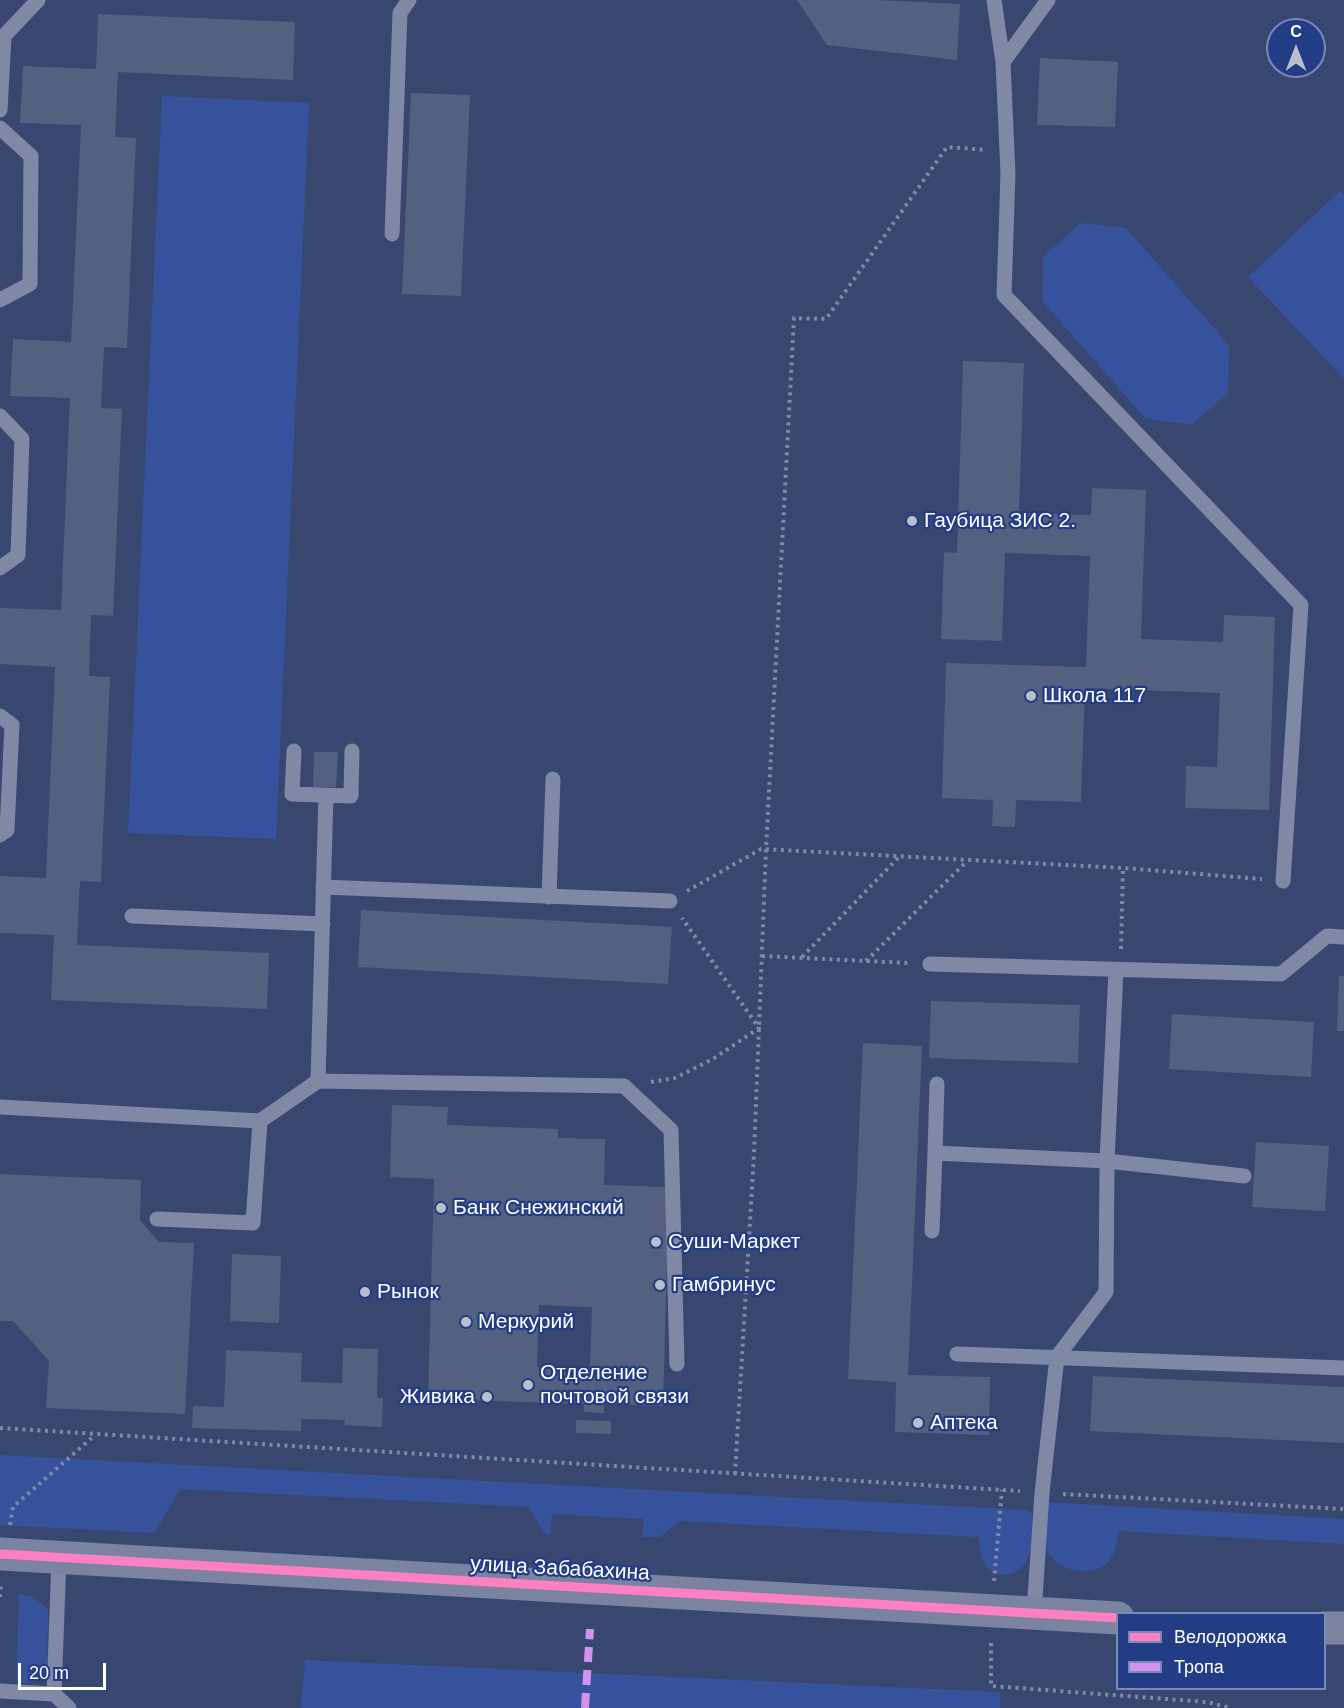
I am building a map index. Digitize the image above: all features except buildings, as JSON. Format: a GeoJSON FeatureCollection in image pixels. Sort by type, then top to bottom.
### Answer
{"type":"FeatureCollection","features":[{"type":"Feature","properties":{"kind":"street","name":"улица Забабахина"},"geometry":{"type":"LineString","coordinates":[[2,1555],[1116,1618]]}},
{"type":"Feature","properties":{"kind":"street"},"geometry":{"type":"LineString","coordinates":[[1326,1628],[1344,1629]]}},
{"type":"Feature","properties":{"kind":"lane"},"geometry":{"type":"LineString","coordinates":[[0,110],[4,36],[38,0]]}},
{"type":"Feature","properties":{"kind":"lane"},"geometry":{"type":"LineString","coordinates":[[392,234],[400,13],[409,0]]}},
{"type":"Feature","properties":{"kind":"lane"},"geometry":{"type":"LineString","coordinates":[[994,0],[1003,62],[1007,151],[1004,295],[1301,605],[1283,881]]}},
{"type":"Feature","properties":{"kind":"lane"},"geometry":{"type":"LineString","coordinates":[[1003,62],[1048,0]]}},
{"type":"Feature","properties":{"kind":"lane"},"geometry":{"type":"LineString","coordinates":[[0,128],[31,156],[31,179],[30,284],[0,300]]}},
{"type":"Feature","properties":{"kind":"lane"},"geometry":{"type":"LineString","coordinates":[[0,416],[22,439],[18,555],[0,568]]}},
{"type":"Feature","properties":{"kind":"lane"},"geometry":{"type":"LineString","coordinates":[[0,716],[12,725],[8,830],[0,835]]}},
{"type":"Feature","properties":{"kind":"lane"},"geometry":{"type":"LineString","coordinates":[[294,751],[292,794],[351,796],[352,751]]}},
{"type":"Feature","properties":{"kind":"lane"},"geometry":{"type":"LineString","coordinates":[[549,897],[553,779]]}},
{"type":"Feature","properties":{"kind":"lane"},"geometry":{"type":"LineString","coordinates":[[318,1081],[326,795]]}},
{"type":"Feature","properties":{"kind":"lane"},"geometry":{"type":"LineString","coordinates":[[323,887],[670,901]]}},
{"type":"Feature","properties":{"kind":"lane"},"geometry":{"type":"LineString","coordinates":[[132,916],[323,924]]}},
{"type":"Feature","properties":{"kind":"lane"},"geometry":{"type":"LineString","coordinates":[[930,964],[1281,974],[1327,936],[1344,937]]}},
{"type":"Feature","properties":{"kind":"lane"},"geometry":{"type":"LineString","coordinates":[[1034,1614],[1042,1492],[1057,1357],[1106,1293],[1107,1161],[1118,970]]}},
{"type":"Feature","properties":{"kind":"lane"},"geometry":{"type":"LineString","coordinates":[[0,1107],[260,1121],[318,1081],[624,1086],[671,1130],[678,1364]]}},
{"type":"Feature","properties":{"kind":"lane"},"geometry":{"type":"LineString","coordinates":[[932,1231],[937,1084]]}},
{"type":"Feature","properties":{"kind":"lane"},"geometry":{"type":"LineString","coordinates":[[157,1219],[253,1223],[260,1121]]}},
{"type":"Feature","properties":{"kind":"lane"},"geometry":{"type":"LineString","coordinates":[[935,1153],[1107,1161],[1244,1176]]}},
{"type":"Feature","properties":{"kind":"lane"},"geometry":{"type":"LineString","coordinates":[[957,1354],[1344,1368]]}},
{"type":"Feature","properties":{"kind":"lane"},"geometry":{"type":"LineString","coordinates":[[54,1694],[59,1558]]}},
{"type":"Feature","properties":{"kind":"lane"},"geometry":{"type":"LineString","coordinates":[[0,1691],[54,1694],[69,1708]]}},
{"type":"Feature","properties":{"kind":"path"},"geometry":{"type":"LineString","coordinates":[[735,1474],[794,318],[826,319],[947,147],[1007,151]]}},
{"type":"Feature","properties":{"kind":"path"},"geometry":{"type":"LineString","coordinates":[[759,1028],[670,901],[761,849],[1123,868],[1283,881]]}},
{"type":"Feature","properties":{"kind":"path"},"geometry":{"type":"LineString","coordinates":[[801,958],[900,856]]}},
{"type":"Feature","properties":{"kind":"path"},"geometry":{"type":"LineString","coordinates":[[866,961],[967,860]]}},
{"type":"Feature","properties":{"kind":"path"},"geometry":{"type":"LineString","coordinates":[[1118,970],[1123,868]]}},
{"type":"Feature","properties":{"kind":"path"},"geometry":{"type":"LineString","coordinates":[[762,956],[930,964]]}},
{"type":"Feature","properties":{"kind":"path"},"geometry":{"type":"LineString","coordinates":[[624,1086],[675,1078],[713,1059],[759,1028]]}},
{"type":"Feature","properties":{"kind":"path"},"geometry":{"type":"LineString","coordinates":[[0,1428],[1344,1509]]}},
{"type":"Feature","properties":{"kind":"path"},"geometry":{"type":"LineString","coordinates":[[0,1597],[2,1555],[13,1507],[96,1434]]}},
{"type":"Feature","properties":{"kind":"shaded area"},"geometry":{"type":"Polygon","coordinates":[[[162,96],[309,103],[276,839],[128,833],[162,96]]]}},
{"type":"Feature","properties":{"kind":"shaded area"},"geometry":{"type":"Polygon","coordinates":[[[1340,191],[1344,195],[1344,379],[1248,277],[1340,191]]]}},
{"type":"Feature","properties":{"kind":"shaded area"},"geometry":{"type":"Polygon","coordinates":[[[1080,223],[1126,228],[1229,345],[1228,394],[1191,425],[1145,418],[1042,301],[1043,257],[1080,223]]]}},
{"type":"Feature","properties":{"kind":"shaded area"},"geometry":{"type":"Polygon","coordinates":[[[0,1455],[1025,1510],[1032,1513],[1031,1543],[1029,1555],[1023,1566],[1018,1571],[1005,1575],[992,1572],[987,1567],[982,1558],[979,1537],[680,1521],[660,1537],[642,1537],[644,1519],[552,1514],[550,1535],[545,1534],[528,1507],[180,1489],[155,1533],[0,1525],[0,1455]]]}},
{"type":"Feature","properties":{"kind":"shaded area"},"geometry":{"type":"Polygon","coordinates":[[[1044,1502],[1344,1519],[1344,1544],[1119,1531],[1115,1551],[1109,1561],[1094,1570],[1077,1571],[1053,1559],[1045,1546],[1044,1502]]]}},
{"type":"Feature","properties":{"kind":"shaded area"},"geometry":{"type":"Polygon","coordinates":[[[19,1594],[32,1596],[48,1609],[47,1671],[30,1683],[16,1682],[19,1594]]]}},
{"type":"Feature","properties":{"kind":"shaded area"},"geometry":{"type":"Polygon","coordinates":[[[305,1660],[1000,1692],[1000,1708],[301,1708],[305,1660]]]}},
{"type":"Feature","properties":{"kind":"marked path"},"geometry":{"type":"LineString","coordinates":[[585,1708],[590,1629]]}},
{"type":"Feature","properties":{"kind":"cycle path"},"geometry":{"type":"LineString","coordinates":[[0,1554],[1116,1618]]}},
{"type":"Feature","properties":{"kind":"place","name":"Гаубица ЗИС 2."},"geometry":{"type":"Point","coordinates":[912,521]}},
{"type":"Feature","properties":{"kind":"place","name":"Школа 117"},"geometry":{"type":"Point","coordinates":[1031,696]}},
{"type":"Feature","properties":{"kind":"place","name":"Банк Снежинский"},"geometry":{"type":"Point","coordinates":[441,1208]}},
{"type":"Feature","properties":{"kind":"place","name":"Суши-Маркет"},"geometry":{"type":"Point","coordinates":[656,1242]}},
{"type":"Feature","properties":{"kind":"place","name":"Гамбринус"},"geometry":{"type":"Point","coordinates":[660,1285]}},
{"type":"Feature","properties":{"kind":"place","name":"Рынок"},"geometry":{"type":"Point","coordinates":[365,1292]}},
{"type":"Feature","properties":{"kind":"place","name":"Меркурий"},"geometry":{"type":"Point","coordinates":[466,1322]}},
{"type":"Feature","properties":{"kind":"place","name":"Отделение почтовой связи"},"geometry":{"type":"Point","coordinates":[528,1385]}},
{"type":"Feature","properties":{"kind":"place","name":"Живика"},"geometry":{"type":"Point","coordinates":[487,1397]}},
{"type":"Feature","properties":{"kind":"place","name":"Аптека"},"geometry":{"type":"Point","coordinates":[918,1423]}}]}
